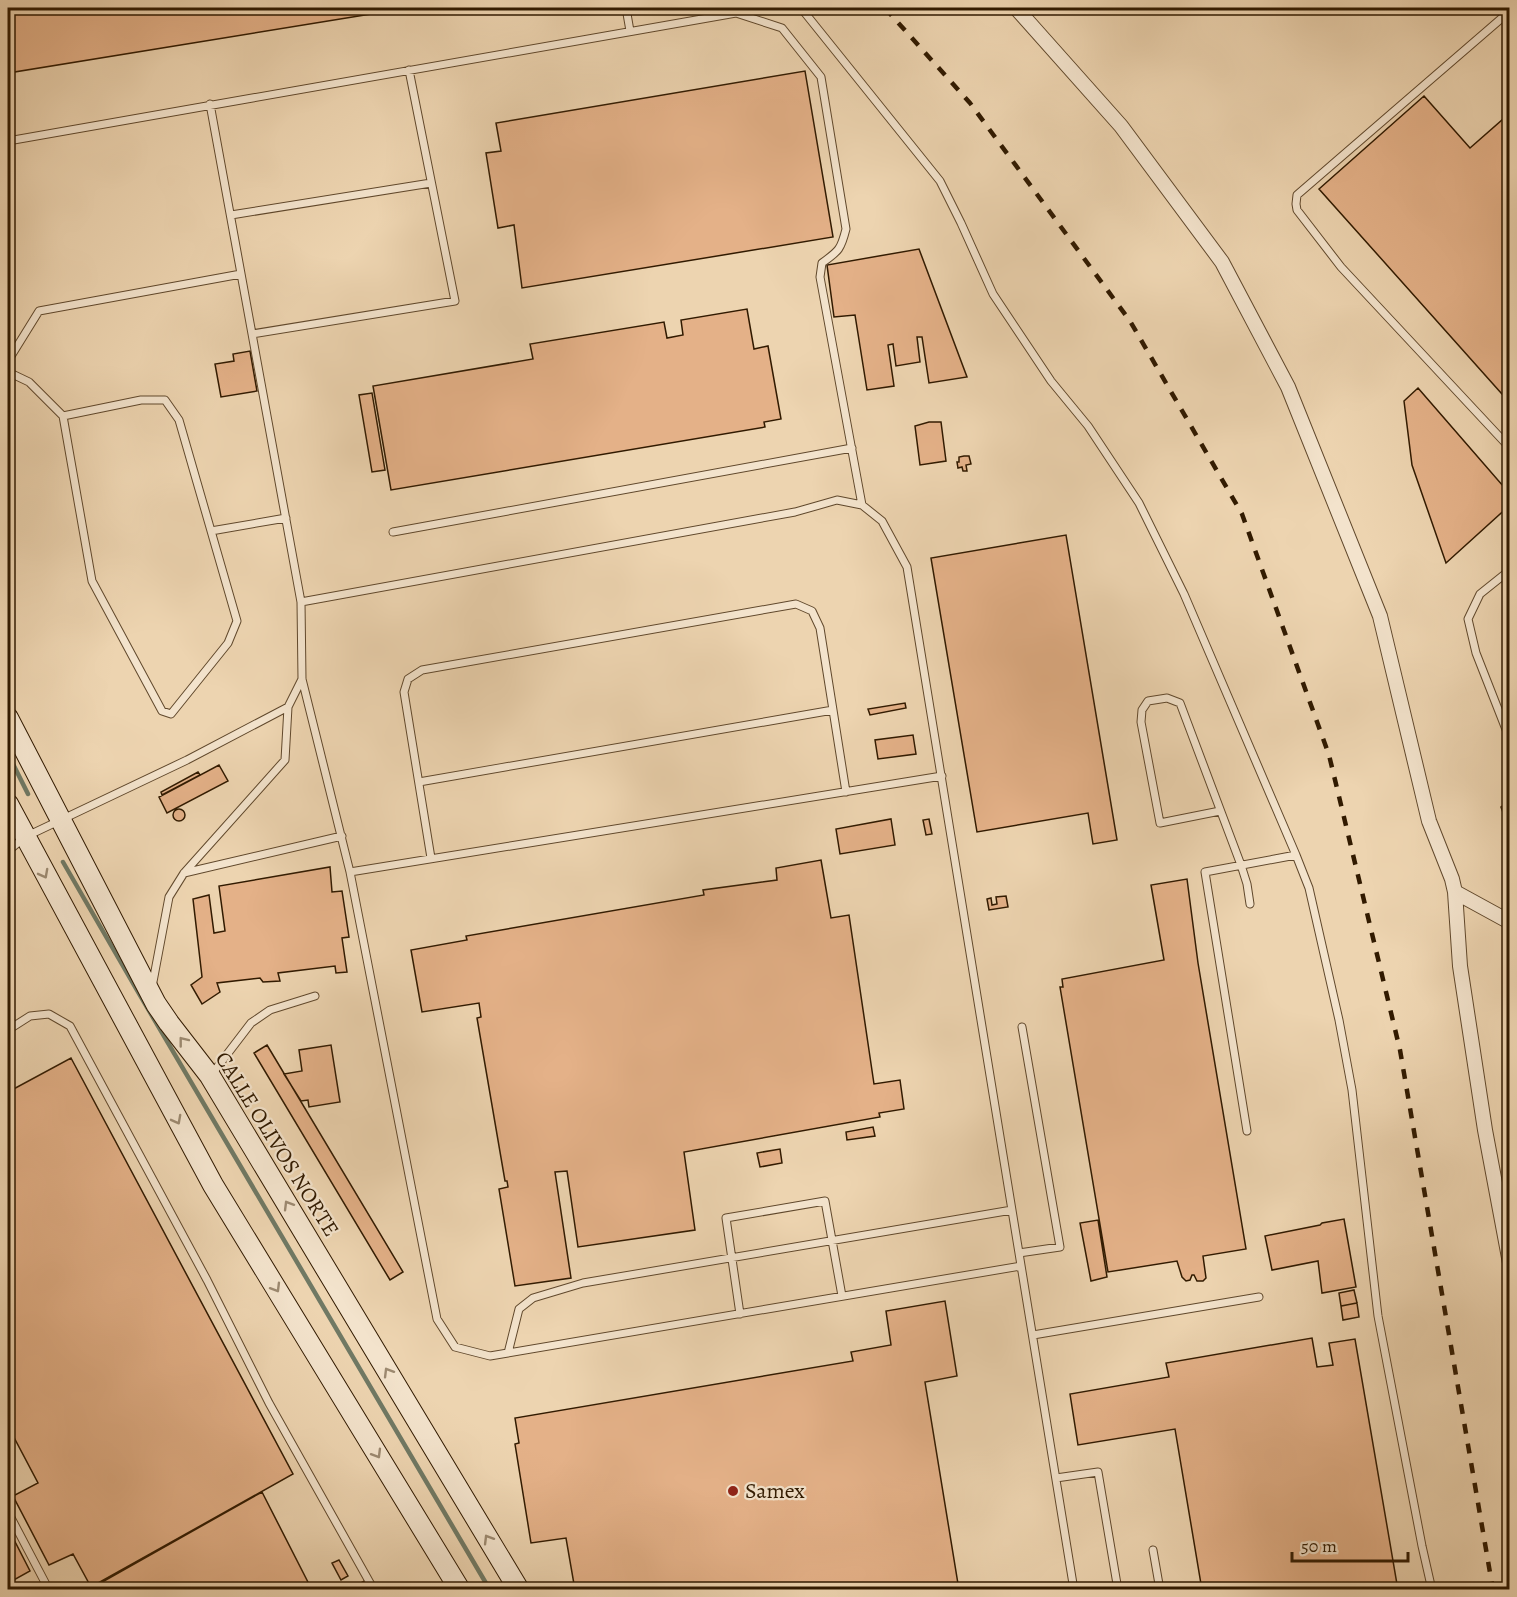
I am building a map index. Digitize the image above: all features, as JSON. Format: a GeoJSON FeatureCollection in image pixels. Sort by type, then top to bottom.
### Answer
{"type":"FeatureCollection","features":[{"type":"Feature","properties":{"kind":"main road","name":"CALLE OLIVOS NORTE"},"geometry":{"type":"LineString","coordinates":[[8,718],[156,1004],[210,1076],[519,1590]]}},
{"type":"Feature","properties":{"kind":"main road"},"geometry":{"type":"LineString","coordinates":[[8,804],[213,1185],[460,1590]]}},
{"type":"Feature","properties":{"kind":"street"},"geometry":{"type":"LineString","coordinates":[[1016,8],[1121,126],[1222,262],[1288,387],[1380,616],[1429,821],[1455,892],[1460,966],[1485,1130],[1509,1263]]}},
{"type":"Feature","properties":{"kind":"street"},"geometry":{"type":"LineString","coordinates":[[1455,892],[1509,924]]}},
{"type":"Feature","properties":{"kind":"lane"},"geometry":{"type":"LineString","coordinates":[[626,8],[630,31]]}},
{"type":"Feature","properties":{"kind":"lane"},"geometry":{"type":"LineString","coordinates":[[801,8],[940,182],[962,223],[993,294],[1051,381],[1088,426],[1138,503],[1193,612],[1296,855],[1309,888],[1352,1090],[1378,1316],[1432,1590]]}},
{"type":"Feature","properties":{"kind":"lane"},"geometry":{"type":"LineString","coordinates":[[1509,11],[1297,195],[1296,204],[1297,210],[1341,267],[1509,448]]}},
{"type":"Feature","properties":{"kind":"lane"},"geometry":{"type":"LineString","coordinates":[[8,141],[736,13],[782,28],[821,77],[846,229],[842,245],[822,263],[820,277],[862,505]]}},
{"type":"Feature","properties":{"kind":"lane"},"geometry":{"type":"LineString","coordinates":[[252,334],[455,301],[409,70]]}},
{"type":"Feature","properties":{"kind":"lane"},"geometry":{"type":"LineString","coordinates":[[210,104],[301,602],[302,679],[351,872],[437,1319],[455,1347],[490,1356],[1021,1266]]}},
{"type":"Feature","properties":{"kind":"lane"},"geometry":{"type":"LineString","coordinates":[[231,215],[431,183]]}},
{"type":"Feature","properties":{"kind":"lane"},"geometry":{"type":"LineString","coordinates":[[8,361],[39,311],[242,274]]}},
{"type":"Feature","properties":{"kind":"lane"},"geometry":{"type":"LineString","coordinates":[[8,372],[29,382],[63,416],[92,581],[162,711],[171,714],[228,643],[237,621],[179,420],[165,400],[141,400],[63,416]]}},
{"type":"Feature","properties":{"kind":"lane"},"geometry":{"type":"LineString","coordinates":[[393,532],[852,448]]}},
{"type":"Feature","properties":{"kind":"lane"},"geometry":{"type":"LineString","coordinates":[[301,602],[795,512],[837,500],[862,505],[882,521],[908,567],[1074,1590]]}},
{"type":"Feature","properties":{"kind":"lane"},"geometry":{"type":"LineString","coordinates":[[211,531],[286,518]]}},
{"type":"Feature","properties":{"kind":"lane"},"geometry":{"type":"LineString","coordinates":[[1509,570],[1480,594],[1468,619],[1476,653],[1509,737]]}},
{"type":"Feature","properties":{"kind":"lane"},"geometry":{"type":"LineString","coordinates":[[431,858],[404,692],[408,680],[422,670],[796,604],[812,610],[820,628],[846,792]]}},
{"type":"Feature","properties":{"kind":"lane"},"geometry":{"type":"LineString","coordinates":[[152,993],[169,897],[184,873],[244,803],[285,760],[288,707],[302,679]]}},
{"type":"Feature","properties":{"kind":"lane"},"geometry":{"type":"LineString","coordinates":[[1220,811],[1160,823],[1141,722],[1142,710],[1148,701],[1167,698],[1180,703],[1241,866],[1250,904]]}},
{"type":"Feature","properties":{"kind":"lane"},"geometry":{"type":"LineString","coordinates":[[8,851],[25,837],[187,760],[288,707]]}},
{"type":"Feature","properties":{"kind":"lane"},"geometry":{"type":"LineString","coordinates":[[419,782],[833,710]]}},
{"type":"Feature","properties":{"kind":"lane"},"geometry":{"type":"LineString","coordinates":[[351,872],[942,776]]}},
{"type":"Feature","properties":{"kind":"lane"},"geometry":{"type":"LineString","coordinates":[[184,873],[342,836]]}},
{"type":"Feature","properties":{"kind":"lane"},"geometry":{"type":"LineString","coordinates":[[1247,1131],[1205,872],[1296,855]]}},
{"type":"Feature","properties":{"kind":"lane"},"geometry":{"type":"LineString","coordinates":[[210,1076],[251,1023],[270,1010],[315,996]]}},
{"type":"Feature","properties":{"kind":"lane"},"geometry":{"type":"LineString","coordinates":[[8,1029],[30,1016],[49,1014],[70,1026],[207,1280],[270,1403],[374,1590]]}},
{"type":"Feature","properties":{"kind":"lane"},"geometry":{"type":"LineString","coordinates":[[1019,1253],[1060,1247],[1022,1027]]}},
{"type":"Feature","properties":{"kind":"lane"},"geometry":{"type":"LineString","coordinates":[[740,1314],[726,1218],[737,1216],[825,1201],[842,1296]]}},
{"type":"Feature","properties":{"kind":"lane"},"geometry":{"type":"LineString","coordinates":[[508,1353],[519,1309],[533,1298],[583,1283],[1012,1210]]}},
{"type":"Feature","properties":{"kind":"lane"},"geometry":{"type":"LineString","coordinates":[[1033,1335],[1259,1297]]}},
{"type":"Feature","properties":{"kind":"lane"},"geometry":{"type":"LineString","coordinates":[[1056,1478],[1098,1472],[1118,1590]]}},
{"type":"Feature","properties":{"kind":"lane"},"geometry":{"type":"LineString","coordinates":[[8,1512],[49,1590]]}},
{"type":"Feature","properties":{"kind":"lane"},"geometry":{"type":"LineString","coordinates":[[1153,1550],[1160,1590]]}},
{"type":"Feature","properties":{"kind":"building"},"geometry":{"type":"Polygon","coordinates":[[[8,8],[408,8],[8,73],[8,8]]]}},
{"type":"Feature","properties":{"kind":"building"},"geometry":{"type":"Polygon","coordinates":[[[805,71],[833,237],[522,288],[514,225],[498,228],[486,153],[501,151],[496,123],[805,71]]]}},
{"type":"Feature","properties":{"kind":"building"},"geometry":{"type":"Polygon","coordinates":[[[1424,96],[1470,148],[1510,113],[1510,403],[1319,189],[1424,96]]]}},
{"type":"Feature","properties":{"kind":"building"},"geometry":{"type":"Polygon","coordinates":[[[919,249],[967,377],[929,383],[922,337],[917,337],[920,362],[896,366],[893,344],[888,345],[894,386],[867,390],[855,315],[834,317],[827,265],[919,249]]]}},
{"type":"Feature","properties":{"kind":"building"},"geometry":{"type":"Polygon","coordinates":[[[747,309],[754,349],[768,346],[781,419],[764,422],[765,427],[391,490],[373,386],[533,359],[530,344],[664,322],[667,338],[683,335],[681,320],[747,309]]]}},
{"type":"Feature","properties":{"kind":"building"},"geometry":{"type":"Polygon","coordinates":[[[250,351],[257,391],[221,397],[215,364],[234,361],[233,354],[250,351]]]}},
{"type":"Feature","properties":{"kind":"building"},"geometry":{"type":"Polygon","coordinates":[[[1418,388],[1510,494],[1510,505],[1446,563],[1412,465],[1404,401],[1418,388]]]}},
{"type":"Feature","properties":{"kind":"building"},"geometry":{"type":"Polygon","coordinates":[[[372,393],[385,470],[372,472],[359,395],[372,393]]]}},
{"type":"Feature","properties":{"kind":"building"},"geometry":{"type":"Polygon","coordinates":[[[929,422],[941,422],[946,461],[920,465],[915,426],[929,422]]]}},
{"type":"Feature","properties":{"kind":"building"},"geometry":{"type":"Polygon","coordinates":[[[969,456],[971,464],[966,465],[967,471],[963,471],[962,467],[958,468],[959,457],[969,456]]]}},
{"type":"Feature","properties":{"kind":"building"},"geometry":{"type":"Polygon","coordinates":[[[1066,535],[1117,840],[1093,844],[1088,813],[977,832],[931,558],[1066,535]]]}},
{"type":"Feature","properties":{"kind":"building"},"geometry":{"type":"Polygon","coordinates":[[[905,703],[906,708],[870,715],[868,709],[905,703]]]}},
{"type":"Feature","properties":{"kind":"building"},"geometry":{"type":"Polygon","coordinates":[[[913,735],[916,754],[878,759],[875,740],[913,735]]]}},
{"type":"Feature","properties":{"kind":"building"},"geometry":{"type":"Polygon","coordinates":[[[219,765],[228,781],[167,813],[159,797],[219,765]]]}},
{"type":"Feature","properties":{"kind":"building"},"geometry":{"type":"Polygon","coordinates":[[[198,772],[200,775],[162,795],[161,792],[198,772]]]}},
{"type":"Feature","properties":{"kind":"building"},"geometry":{"type":"Polygon","coordinates":[[[1510,800],[1510,832],[1501,807],[1510,800]]]}},
{"type":"Feature","properties":{"kind":"building"},"geometry":{"type":"Polygon","coordinates":[[[181,809],[185,815],[181,821],[177,821],[173,813],[181,809]]]}},
{"type":"Feature","properties":{"kind":"building"},"geometry":{"type":"Polygon","coordinates":[[[891,819],[895,845],[840,854],[836,829],[891,819]]]}},
{"type":"Feature","properties":{"kind":"building"},"geometry":{"type":"Polygon","coordinates":[[[929,819],[932,834],[926,835],[923,820],[929,819]]]}},
{"type":"Feature","properties":{"kind":"building"},"geometry":{"type":"Polygon","coordinates":[[[821,860],[831,918],[849,915],[874,1084],[900,1080],[904,1109],[879,1113],[880,1117],[684,1152],[695,1230],[578,1247],[567,1171],[555,1172],[571,1278],[515,1286],[499,1189],[508,1187],[505,1181],[477,1018],[481,1017],[479,1003],[422,1012],[411,950],[467,940],[466,936],[704,895],[703,890],[777,880],[776,868],[821,860]]]}},
{"type":"Feature","properties":{"kind":"building"},"geometry":{"type":"Polygon","coordinates":[[[330,867],[332,892],[342,891],[349,937],[342,938],[347,972],[336,973],[335,966],[278,973],[280,981],[263,982],[260,978],[217,983],[220,992],[202,1004],[191,985],[202,977],[193,899],[209,895],[214,933],[225,931],[219,886],[330,867]]]}},
{"type":"Feature","properties":{"kind":"building"},"geometry":{"type":"Polygon","coordinates":[[[1187,879],[1198,963],[1246,1249],[1203,1256],[1206,1278],[1203,1281],[1197,1281],[1192,1275],[1190,1280],[1186,1281],[1182,1277],[1177,1261],[1108,1272],[1060,987],[1063,987],[1062,979],[1164,960],[1151,885],[1187,879]]]}},
{"type":"Feature","properties":{"kind":"building"},"geometry":{"type":"Polygon","coordinates":[[[1006,896],[1008,907],[989,910],[987,899],[991,898],[992,905],[997,904],[996,897],[1006,896]]]}},
{"type":"Feature","properties":{"kind":"building"},"geometry":{"type":"Polygon","coordinates":[[[267,1045],[403,1272],[390,1280],[254,1053],[267,1045]]]}},
{"type":"Feature","properties":{"kind":"building"},"geometry":{"type":"Polygon","coordinates":[[[331,1045],[340,1102],[309,1107],[308,1100],[301,1101],[284,1074],[302,1071],[299,1050],[331,1045]]]}},
{"type":"Feature","properties":{"kind":"building"},"geometry":{"type":"Polygon","coordinates":[[[71,1058],[293,1474],[91,1587],[73,1554],[49,1565],[13,1496],[38,1483],[8,1426],[8,1092],[71,1058]]]}},
{"type":"Feature","properties":{"kind":"building"},"geometry":{"type":"Polygon","coordinates":[[[873,1127],[875,1136],[847,1140],[846,1132],[873,1127]]]}},
{"type":"Feature","properties":{"kind":"building"},"geometry":{"type":"Polygon","coordinates":[[[780,1149],[782,1163],[760,1167],[757,1153],[780,1149]]]}},
{"type":"Feature","properties":{"kind":"building"},"geometry":{"type":"Polygon","coordinates":[[[1344,1219],[1356,1287],[1322,1293],[1318,1261],[1272,1270],[1265,1236],[1344,1219]]]}},
{"type":"Feature","properties":{"kind":"building"},"geometry":{"type":"Polygon","coordinates":[[[1098,1220],[1107,1277],[1091,1281],[1080,1223],[1098,1220]]]}},
{"type":"Feature","properties":{"kind":"building"},"geometry":{"type":"Polygon","coordinates":[[[1354,1290],[1357,1303],[1341,1306],[1339,1293],[1354,1290]]]}},
{"type":"Feature","properties":{"kind":"building","name":"Samex"},"geometry":{"type":"Polygon","coordinates":[[[945,1301],[957,1376],[925,1382],[959,1590],[575,1590],[566,1538],[531,1543],[515,1444],[519,1443],[515,1418],[853,1361],[851,1352],[891,1345],[886,1311],[945,1301]]]}},
{"type":"Feature","properties":{"kind":"building"},"geometry":{"type":"Polygon","coordinates":[[[1357,1303],[1359,1317],[1343,1320],[1341,1306],[1357,1303]]]}},
{"type":"Feature","properties":{"kind":"building"},"geometry":{"type":"Polygon","coordinates":[[[1312,1338],[1317,1367],[1333,1365],[1329,1343],[1355,1339],[1398,1590],[1202,1590],[1175,1429],[1078,1445],[1070,1394],[1169,1377],[1166,1363],[1312,1338]]]}},
{"type":"Feature","properties":{"kind":"building"},"geometry":{"type":"Polygon","coordinates":[[[262,1492],[312,1590],[88,1590],[262,1492]]]}},
{"type":"Feature","properties":{"kind":"building"},"geometry":{"type":"Polygon","coordinates":[[[8,1528],[30,1571],[10,1582],[14,1590],[8,1590],[8,1528]]]}},
{"type":"Feature","properties":{"kind":"building"},"geometry":{"type":"Polygon","coordinates":[[[339,1560],[348,1576],[341,1580],[332,1563],[339,1560]]]}},
{"type":"Feature","properties":{"kind":"building"},"geometry":{"type":"Polygon","coordinates":[[[366,1580],[371,1590],[348,1590],[366,1580]]]}},
{"type":"Feature","properties":{"kind":"waterway"},"geometry":{"type":"LineString","coordinates":[[8,754],[28,794]]}},
{"type":"Feature","properties":{"kind":"waterway"},"geometry":{"type":"LineString","coordinates":[[63,862],[490,1590]]}},
{"type":"Feature","properties":{"kind":"railway"},"geometry":{"type":"LineString","coordinates":[[885,8],[970,103],[1130,321],[1242,514],[1329,755],[1400,1050],[1493,1590]]}},
{"type":"Feature","properties":{"kind":"place","name":"Samex"},"geometry":{"type":"Point","coordinates":[733,1491]}}]}
